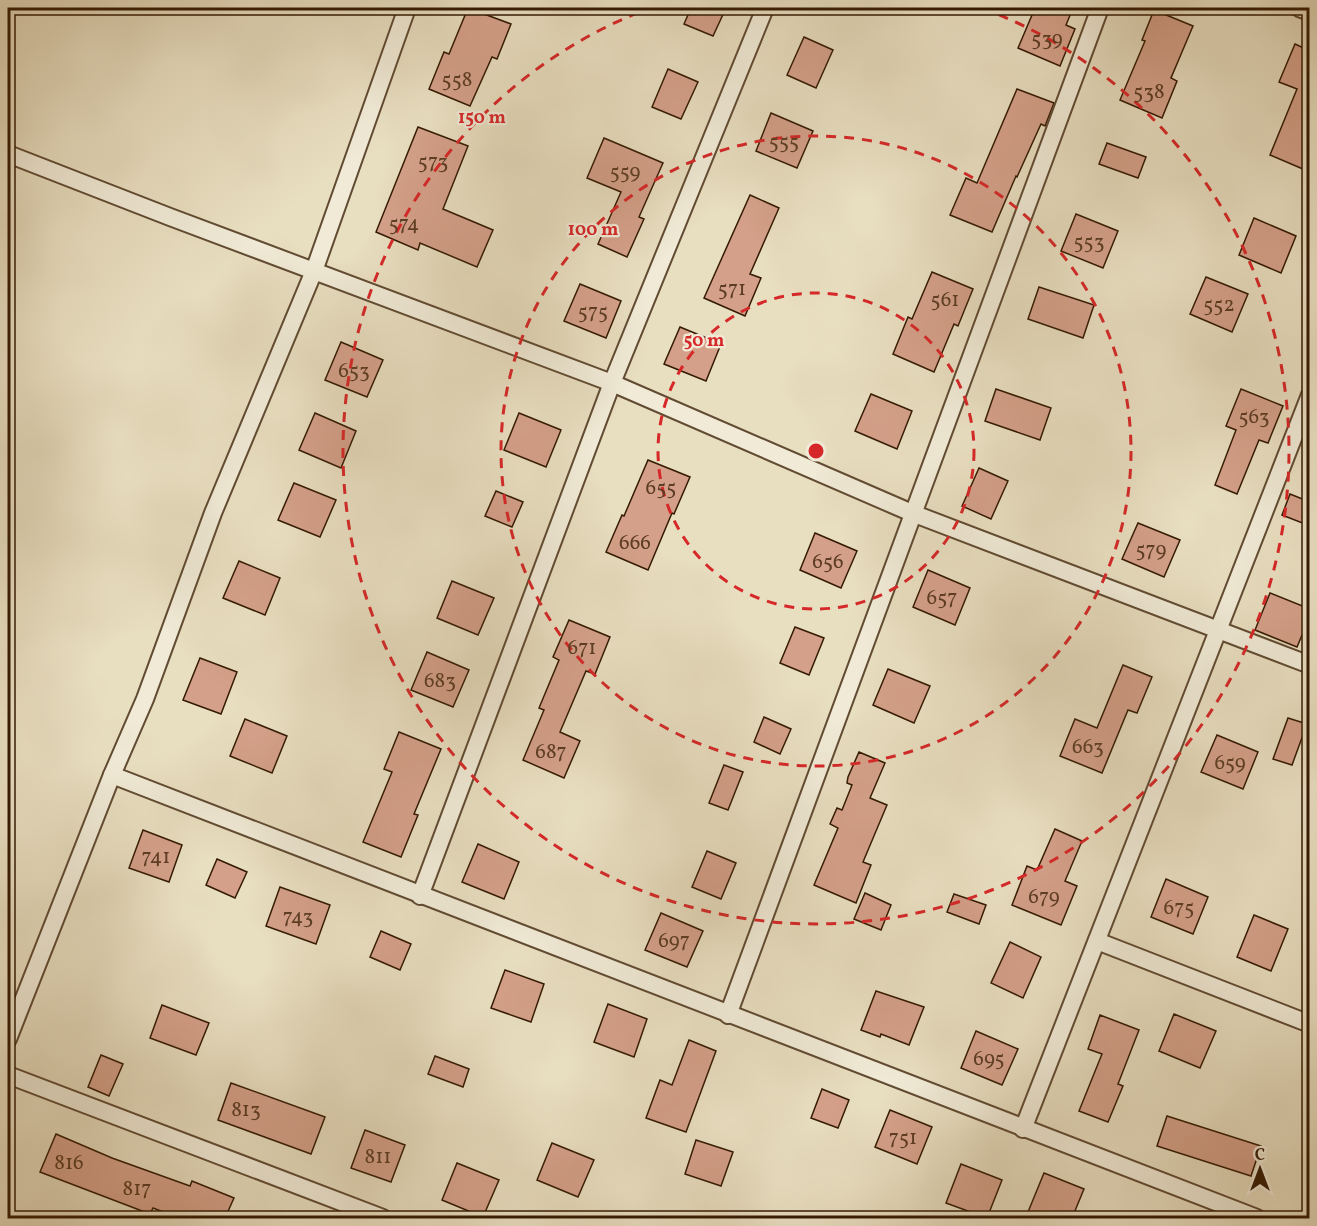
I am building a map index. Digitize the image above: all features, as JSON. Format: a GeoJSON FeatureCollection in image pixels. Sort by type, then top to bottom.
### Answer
{"type":"FeatureCollection","features":[{"type":"Feature","properties":{"kind":"street"},"geometry":{"type":"LineString","coordinates":[[8,1039],[111,775],[145,699],[213,513],[314,271],[407,8]]}},
{"type":"Feature","properties":{"kind":"street"},"geometry":{"type":"LineString","coordinates":[[420,896],[612,383],[765,8]]}},
{"type":"Feature","properties":{"kind":"street"},"geometry":{"type":"LineString","coordinates":[[728,1015],[1100,8]]}},
{"type":"Feature","properties":{"kind":"street"},"geometry":{"type":"LineString","coordinates":[[1299,8],[1310,12]]}},
{"type":"Feature","properties":{"kind":"street"},"geometry":{"type":"LineString","coordinates":[[8,154],[612,383],[912,513],[1310,665]]}},
{"type":"Feature","properties":{"kind":"street"},"geometry":{"type":"LineString","coordinates":[[1023,1130],[1310,395]]}},
{"type":"Feature","properties":{"kind":"street"},"geometry":{"type":"LineString","coordinates":[[111,775],[1023,1130],[1257,1218]]}},
{"type":"Feature","properties":{"kind":"street"},"geometry":{"type":"LineString","coordinates":[[1097,941],[1310,1024]]}},
{"type":"Feature","properties":{"kind":"street"},"geometry":{"type":"LineString","coordinates":[[8,1076],[383,1218]]}},
{"type":"Feature","properties":{"kind":"building"},"geometry":{"type":"Polygon","coordinates":[[[468,8],[511,24],[497,59],[492,57],[470,106],[429,89],[444,52],[449,54],[468,8]]]}},
{"type":"Feature","properties":{"kind":"building"},"geometry":{"type":"Polygon","coordinates":[[[691,8],[726,8],[713,36],[684,24],[691,8]]]}},
{"type":"Feature","properties":{"kind":"building"},"geometry":{"type":"Polygon","coordinates":[[[1035,8],[1073,8],[1066,25],[1075,29],[1060,66],[1018,48],[1035,8]]]}},
{"type":"Feature","properties":{"kind":"building"},"geometry":{"type":"Polygon","coordinates":[[[1154,10],[1193,26],[1171,78],[1177,81],[1162,118],[1120,100],[1145,41],[1142,40],[1154,10]]]}},
{"type":"Feature","properties":{"kind":"building"},"geometry":{"type":"Polygon","coordinates":[[[804,37],[833,50],[816,88],[787,75],[804,37]]]}},
{"type":"Feature","properties":{"kind":"building"},"geometry":{"type":"Polygon","coordinates":[[[1295,44],[1310,51],[1310,172],[1270,155],[1297,89],[1279,82],[1295,44]]]}},
{"type":"Feature","properties":{"kind":"building"},"geometry":{"type":"Polygon","coordinates":[[[668,69],[698,82],[681,119],[652,107],[668,69]]]}},
{"type":"Feature","properties":{"kind":"building"},"geometry":{"type":"Polygon","coordinates":[[[1017,89],[1054,103],[1045,126],[1041,124],[1016,176],[992,232],[950,215],[966,178],[977,183],[1017,89]]]}},
{"type":"Feature","properties":{"kind":"building"},"geometry":{"type":"Polygon","coordinates":[[[771,113],[813,131],[797,168],[756,151],[771,113]]]}},
{"type":"Feature","properties":{"kind":"building"},"geometry":{"type":"Polygon","coordinates":[[[418,127],[468,146],[443,209],[493,230],[477,267],[420,243],[418,250],[376,232],[418,127]]]}},
{"type":"Feature","properties":{"kind":"building"},"geometry":{"type":"Polygon","coordinates":[[[604,138],[663,163],[639,217],[644,219],[627,257],[598,244],[621,192],[587,178],[604,138]]]}},
{"type":"Feature","properties":{"kind":"building"},"geometry":{"type":"Polygon","coordinates":[[[1107,143],[1146,157],[1138,178],[1099,164],[1107,143]]]}},
{"type":"Feature","properties":{"kind":"building"},"geometry":{"type":"Polygon","coordinates":[[[750,195],[779,208],[750,274],[761,278],[745,316],[704,298],[750,195]]]}},
{"type":"Feature","properties":{"kind":"building"},"geometry":{"type":"Polygon","coordinates":[[[1076,214],[1118,231],[1103,268],[1061,251],[1076,214]]]}},
{"type":"Feature","properties":{"kind":"building"},"geometry":{"type":"Polygon","coordinates":[[[1254,218],[1296,236],[1281,273],[1239,255],[1254,218]]]}},
{"type":"Feature","properties":{"kind":"building"},"geometry":{"type":"Polygon","coordinates":[[[932,272],[973,289],[958,326],[954,324],[934,372],[893,354],[908,317],[912,319],[932,272]]]}},
{"type":"Feature","properties":{"kind":"building"},"geometry":{"type":"Polygon","coordinates":[[[1206,277],[1248,294],[1232,332],[1190,314],[1206,277]]]}},
{"type":"Feature","properties":{"kind":"building"},"geometry":{"type":"Polygon","coordinates":[[[580,284],[621,301],[606,338],[564,321],[580,284]]]}},
{"type":"Feature","properties":{"kind":"building"},"geometry":{"type":"Polygon","coordinates":[[[1039,287],[1094,305],[1083,338],[1028,319],[1039,287]]]}},
{"type":"Feature","properties":{"kind":"building"},"geometry":{"type":"Polygon","coordinates":[[[680,327],[721,344],[706,381],[664,364],[680,327]]]}},
{"type":"Feature","properties":{"kind":"building"},"geometry":{"type":"Polygon","coordinates":[[[341,342],[383,360],[367,397],[325,380],[341,342]]]}},
{"type":"Feature","properties":{"kind":"building"},"geometry":{"type":"Polygon","coordinates":[[[996,389],[1051,408],[1040,440],[985,421],[996,389]]]}},
{"type":"Feature","properties":{"kind":"building"},"geometry":{"type":"Polygon","coordinates":[[[1241,389],[1283,406],[1268,443],[1259,440],[1237,494],[1215,485],[1236,430],[1226,426],[1241,389]]]}},
{"type":"Feature","properties":{"kind":"building"},"geometry":{"type":"Polygon","coordinates":[[[871,394],[912,411],[897,449],[855,431],[871,394]]]}},
{"type":"Feature","properties":{"kind":"building"},"geometry":{"type":"Polygon","coordinates":[[[315,413],[356,431],[341,468],[299,450],[315,413]]]}},
{"type":"Feature","properties":{"kind":"building"},"geometry":{"type":"Polygon","coordinates":[[[519,413],[561,430],[546,467],[504,450],[519,413]]]}},
{"type":"Feature","properties":{"kind":"building"},"geometry":{"type":"Polygon","coordinates":[[[648,460],[690,477],[648,570],[606,552],[648,460]]]}},
{"type":"Feature","properties":{"kind":"building"},"geometry":{"type":"Polygon","coordinates":[[[979,468],[1008,481],[991,519],[962,506],[979,468]]]}},
{"type":"Feature","properties":{"kind":"building"},"geometry":{"type":"Polygon","coordinates":[[[294,483],[336,500],[320,537],[278,520],[294,483]]]}},
{"type":"Feature","properties":{"kind":"building"},"geometry":{"type":"Polygon","coordinates":[[[496,491],[523,502],[512,527],[485,516],[496,491]]]}},
{"type":"Feature","properties":{"kind":"building"},"geometry":{"type":"Polygon","coordinates":[[[1290,494],[1310,502],[1310,526],[1282,515],[1290,494]]]}},
{"type":"Feature","properties":{"kind":"building"},"geometry":{"type":"Polygon","coordinates":[[[1138,523],[1180,540],[1164,577],[1122,559],[1138,523]]]}},
{"type":"Feature","properties":{"kind":"building"},"geometry":{"type":"Polygon","coordinates":[[[815,533],[857,551],[841,588],[800,570],[815,533]]]}},
{"type":"Feature","properties":{"kind":"building"},"geometry":{"type":"Polygon","coordinates":[[[239,561],[280,578],[265,615],[223,598],[239,561]]]}},
{"type":"Feature","properties":{"kind":"building"},"geometry":{"type":"Polygon","coordinates":[[[928,570],[970,588],[955,625],[913,607],[928,570]]]}},
{"type":"Feature","properties":{"kind":"building"},"geometry":{"type":"Polygon","coordinates":[[[452,581],[494,598],[478,635],[437,618],[452,581]]]}},
{"type":"Feature","properties":{"kind":"building"},"geometry":{"type":"Polygon","coordinates":[[[1270,593],[1310,609],[1310,616],[1297,647],[1255,630],[1270,593]]]}},
{"type":"Feature","properties":{"kind":"building"},"geometry":{"type":"Polygon","coordinates":[[[569,620],[610,637],[595,674],[586,671],[560,732],[580,741],[564,778],[523,760],[544,710],[539,708],[559,660],[553,657],[569,620]]]}},
{"type":"Feature","properties":{"kind":"building"},"geometry":{"type":"Polygon","coordinates":[[[795,627],[824,638],[809,675],[780,663],[795,627]]]}},
{"type":"Feature","properties":{"kind":"building"},"geometry":{"type":"Polygon","coordinates":[[[427,652],[469,670],[453,707],[411,690],[427,652]]]}},
{"type":"Feature","properties":{"kind":"building"},"geometry":{"type":"Polygon","coordinates":[[[200,658],[237,672],[221,714],[183,700],[200,658]]]}},
{"type":"Feature","properties":{"kind":"building"},"geometry":{"type":"Polygon","coordinates":[[[1123,665],[1152,677],[1137,713],[1128,710],[1102,773],[1060,756],[1075,719],[1097,728],[1123,665]]]}},
{"type":"Feature","properties":{"kind":"building"},"geometry":{"type":"Polygon","coordinates":[[[888,669],[930,686],[914,723],[873,705],[888,669]]]}},
{"type":"Feature","properties":{"kind":"building"},"geometry":{"type":"Polygon","coordinates":[[[764,717],[791,729],[780,754],[754,742],[764,717]]]}},
{"type":"Feature","properties":{"kind":"building"},"geometry":{"type":"Polygon","coordinates":[[[1288,718],[1307,724],[1292,765],[1273,759],[1288,718]]]}},
{"type":"Feature","properties":{"kind":"building"},"geometry":{"type":"Polygon","coordinates":[[[245,719],[287,736],[272,773],[230,756],[245,719]]]}},
{"type":"Feature","properties":{"kind":"building"},"geometry":{"type":"Polygon","coordinates":[[[399,732],[441,749],[414,814],[418,815],[401,857],[363,842],[392,772],[384,769],[399,732]]]}},
{"type":"Feature","properties":{"kind":"building"},"geometry":{"type":"Polygon","coordinates":[[[1217,735],[1258,752],[1243,789],[1201,772],[1217,735]]]}},
{"type":"Feature","properties":{"kind":"building"},"geometry":{"type":"Polygon","coordinates":[[[859,752],[885,763],[870,798],[887,805],[863,862],[871,865],[856,903],[814,885],[838,828],[830,824],[837,808],[842,810],[852,785],[847,783],[848,777],[859,752]]]}},
{"type":"Feature","properties":{"kind":"building"},"geometry":{"type":"Polygon","coordinates":[[[724,765],[743,772],[728,810],[709,803],[724,765]]]}},
{"type":"Feature","properties":{"kind":"building"},"geometry":{"type":"Polygon","coordinates":[[[1055,829],[1082,841],[1065,881],[1077,886],[1061,925],[1012,905],[1027,866],[1037,870],[1055,829]]]}},
{"type":"Feature","properties":{"kind":"building"},"geometry":{"type":"Polygon","coordinates":[[[143,830],[182,845],[169,882],[129,868],[143,830]]]}},
{"type":"Feature","properties":{"kind":"building"},"geometry":{"type":"Polygon","coordinates":[[[478,844],[519,862],[504,899],[462,882],[478,844]]]}},
{"type":"Feature","properties":{"kind":"building"},"geometry":{"type":"Polygon","coordinates":[[[707,851],[736,863],[721,899],[692,887],[707,851]]]}},
{"type":"Feature","properties":{"kind":"building"},"geometry":{"type":"Polygon","coordinates":[[[217,859],[247,872],[235,898],[206,885],[217,859]]]}},
{"type":"Feature","properties":{"kind":"building"},"geometry":{"type":"Polygon","coordinates":[[[1166,879],[1208,897],[1193,934],[1151,917],[1166,879]]]}},
{"type":"Feature","properties":{"kind":"building"},"geometry":{"type":"Polygon","coordinates":[[[280,887],[330,905],[316,944],[266,926],[280,887]]]}},
{"type":"Feature","properties":{"kind":"building"},"geometry":{"type":"Polygon","coordinates":[[[865,893],[891,905],[881,930],[854,919],[865,893]]]}},
{"type":"Feature","properties":{"kind":"building"},"geometry":{"type":"Polygon","coordinates":[[[954,894],[986,905],[979,924],[947,912],[954,894]]]}},
{"type":"Feature","properties":{"kind":"building"},"geometry":{"type":"Polygon","coordinates":[[[661,913],[703,931],[687,967],[645,950],[661,913]]]}},
{"type":"Feature","properties":{"kind":"building"},"geometry":{"type":"Polygon","coordinates":[[[1254,915],[1288,929],[1271,971],[1237,957],[1254,915]]]}},
{"type":"Feature","properties":{"kind":"building"},"geometry":{"type":"Polygon","coordinates":[[[381,931],[411,944],[400,970],[370,957],[381,931]]]}},
{"type":"Feature","properties":{"kind":"building"},"geometry":{"type":"Polygon","coordinates":[[[1010,942],[1041,957],[1023,998],[991,983],[1010,942]]]}},
{"type":"Feature","properties":{"kind":"building"},"geometry":{"type":"Polygon","coordinates":[[[505,970],[544,984],[531,1022],[491,1008],[505,970]]]}},
{"type":"Feature","properties":{"kind":"building"},"geometry":{"type":"Polygon","coordinates":[[[876,991],[924,1007],[909,1045],[881,1034],[880,1037],[861,1030],[876,991]]]}},
{"type":"Feature","properties":{"kind":"building"},"geometry":{"type":"Polygon","coordinates":[[[608,1004],[647,1019],[634,1057],[594,1042],[608,1004]]]}},
{"type":"Feature","properties":{"kind":"building"},"geometry":{"type":"Polygon","coordinates":[[[162,1005],[209,1023],[196,1055],[150,1038],[162,1005]]]}},
{"type":"Feature","properties":{"kind":"building"},"geometry":{"type":"Polygon","coordinates":[[[1174,1014],[1216,1031],[1200,1068],[1159,1051],[1174,1014]]]}},
{"type":"Feature","properties":{"kind":"building"},"geometry":{"type":"Polygon","coordinates":[[[1100,1015],[1139,1030],[1118,1084],[1123,1086],[1108,1122],[1079,1111],[1102,1054],[1088,1049],[1100,1015]]]}},
{"type":"Feature","properties":{"kind":"building"},"geometry":{"type":"Polygon","coordinates":[[[976,1031],[1018,1049],[1002,1085],[961,1068],[976,1031]]]}},
{"type":"Feature","properties":{"kind":"building"},"geometry":{"type":"Polygon","coordinates":[[[689,1040],[716,1051],[686,1132],[646,1118],[660,1080],[672,1085],[689,1040]]]}},
{"type":"Feature","properties":{"kind":"building"},"geometry":{"type":"Polygon","coordinates":[[[101,1055],[123,1064],[109,1096],[88,1087],[101,1055]]]}},
{"type":"Feature","properties":{"kind":"building"},"geometry":{"type":"Polygon","coordinates":[[[435,1056],[469,1069],[463,1087],[428,1074],[435,1056]]]}},
{"type":"Feature","properties":{"kind":"building"},"geometry":{"type":"Polygon","coordinates":[[[231,1083],[325,1117],[311,1154],[218,1120],[231,1083]]]}},
{"type":"Feature","properties":{"kind":"building"},"geometry":{"type":"Polygon","coordinates":[[[822,1089],[849,1100],[838,1128],[811,1118],[822,1089]]]}},
{"type":"Feature","properties":{"kind":"building"},"geometry":{"type":"Polygon","coordinates":[[[890,1110],[932,1127],[917,1164],[875,1147],[890,1110]]]}},
{"type":"Feature","properties":{"kind":"building"},"geometry":{"type":"Polygon","coordinates":[[[1167,1116],[1261,1146],[1251,1176],[1157,1146],[1167,1116]]]}},
{"type":"Feature","properties":{"kind":"building"},"geometry":{"type":"Polygon","coordinates":[[[365,1130],[405,1145],[391,1182],[351,1168],[365,1130]]]}},
{"type":"Feature","properties":{"kind":"building"},"geometry":{"type":"Polygon","coordinates":[[[56,1134],[112,1158],[190,1186],[192,1181],[234,1198],[225,1218],[179,1218],[153,1208],[150,1214],[40,1172],[56,1134]]]}},
{"type":"Feature","properties":{"kind":"building"},"geometry":{"type":"Polygon","coordinates":[[[696,1140],[733,1152],[721,1186],[685,1174],[696,1140]]]}},
{"type":"Feature","properties":{"kind":"building"},"geometry":{"type":"Polygon","coordinates":[[[552,1143],[594,1160],[578,1197],[537,1180],[552,1143]]]}},
{"type":"Feature","properties":{"kind":"building"},"geometry":{"type":"Polygon","coordinates":[[[457,1163],[499,1180],[483,1217],[442,1200],[457,1163]]]}},
{"type":"Feature","properties":{"kind":"building"},"geometry":{"type":"Polygon","coordinates":[[[961,1164],[1002,1180],[987,1218],[946,1203],[961,1164]]]}},
{"type":"Feature","properties":{"kind":"building"},"geometry":{"type":"Polygon","coordinates":[[[1044,1173],[1084,1189],[1072,1218],[1045,1218],[1028,1212],[1044,1173]]]}}]}
